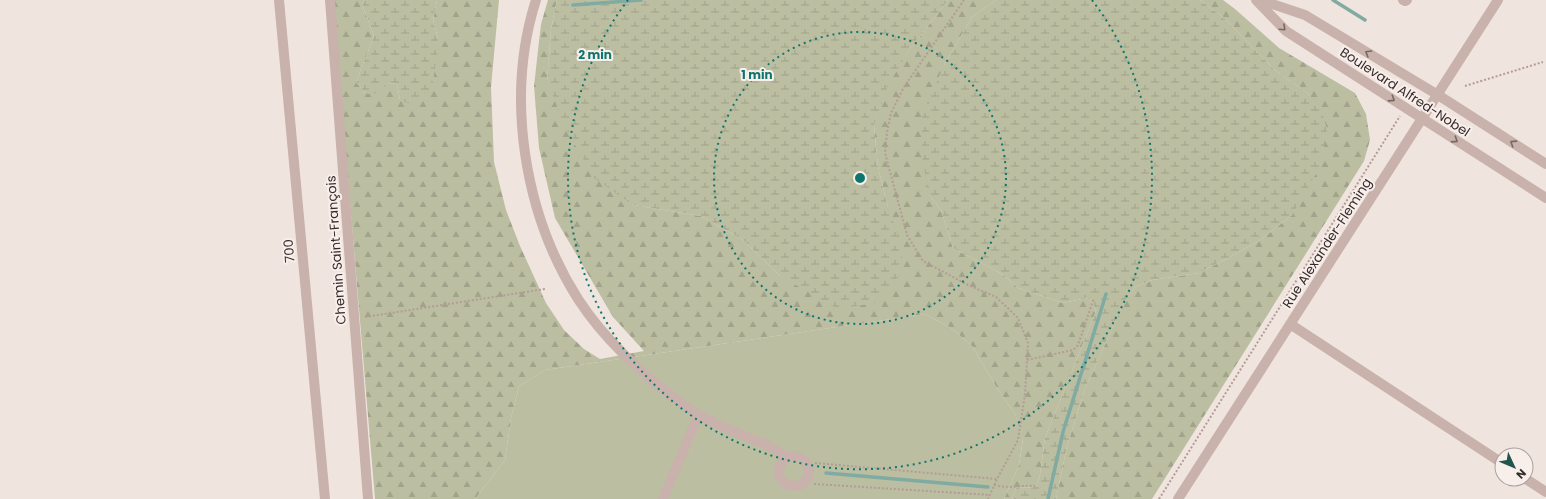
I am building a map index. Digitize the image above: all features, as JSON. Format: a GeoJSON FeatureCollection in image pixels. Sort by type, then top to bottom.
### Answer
{"type":"FeatureCollection","features":[{"type":"Feature","properties":{"kind":"street","name":"700"},"geometry":{"type":"LineString","coordinates":[[279,0],[325,499]]}},
{"type":"Feature","properties":{"kind":"street","name":"Chemin Saint-François"},"geometry":{"type":"LineString","coordinates":[[330,0],[368,499]]}},
{"type":"Feature","properties":{"kind":"street"},"geometry":{"type":"LineString","coordinates":[[536,0],[524,54],[521,95],[522,133],[532,192],[548,239],[566,278],[579,301],[605,334],[632,363],[660,388],[698,416],[774,448],[786,458]]}},
{"type":"Feature","properties":{"kind":"street","name":"Boulevard Alfred-Nobel"},"geometry":{"type":"LineString","coordinates":[[1256,0],[1286,31],[1546,198]]}},
{"type":"Feature","properties":{"kind":"street","name":"Boulevard Alfred-Nobel"},"geometry":{"type":"LineString","coordinates":[[1260,0],[1305,15],[1438,95],[1546,164]]}},
{"type":"Feature","properties":{"kind":"street"},"geometry":{"type":"LineString","coordinates":[[1403,0],[1407,0]]}},
{"type":"Feature","properties":{"kind":"street","name":"Rue Alexander-Fleming"},"geometry":{"type":"LineString","coordinates":[[1178,499],[1438,95],[1495,1]]}},
{"type":"Feature","properties":{"kind":"street"},"geometry":{"type":"LineString","coordinates":[[1290,324],[1494,458]]}},
{"type":"Feature","properties":{"kind":"street"},"geometry":{"type":"LineString","coordinates":[[663,499],[698,416]]}},
{"type":"Feature","properties":{"kind":"street"},"geometry":{"type":"LineString","coordinates":[[1534,484],[1546,492]]}},
{"type":"Feature","properties":{"kind":"path"},"geometry":{"type":"LineString","coordinates":[[964,0],[904,86],[891,113],[885,153],[907,235],[923,261],[968,285],[996,297],[1018,318],[1028,343],[1025,394],[1018,440],[988,499]]}},
{"type":"Feature","properties":{"kind":"path"},"geometry":{"type":"LineString","coordinates":[[1465,86],[1543,62]]}},
{"type":"Feature","properties":{"kind":"path","name":"Rue Alexander-Fleming"},"geometry":{"type":"LineString","coordinates":[[1159,499],[1401,114]]}},
{"type":"Feature","properties":{"kind":"path"},"geometry":{"type":"LineString","coordinates":[[354,319],[545,289]]}},
{"type":"Feature","properties":{"kind":"path"},"geometry":{"type":"LineString","coordinates":[[1027,360],[1073,350],[1078,345],[1094,298]]}},
{"type":"Feature","properties":{"kind":"path"},"geometry":{"type":"LineString","coordinates":[[815,463],[997,479]]}},
{"type":"Feature","properties":{"kind":"path"},"geometry":{"type":"LineString","coordinates":[[814,484],[990,495]]}},
{"type":"Feature","properties":{"kind":"path"},"geometry":{"type":"LineString","coordinates":[[994,485],[1005,488],[1016,486],[1034,486]]}},
{"type":"Feature","properties":{"kind":"green space"},"geometry":{"type":"Polygon","coordinates":[[[333,0],[365,0],[362,4],[374,36],[356,82],[365,93],[389,83],[397,84],[400,100],[439,42],[433,20],[437,0],[499,0],[491,87],[494,162],[506,210],[520,246],[546,303],[564,330],[584,349],[600,359],[644,351],[613,317],[555,218],[539,148],[534,86],[541,24],[548,0],[557,0],[551,29],[547,81],[633,205],[701,216],[743,240],[780,276],[888,207],[878,167],[874,126],[886,87],[910,49],[948,0],[996,0],[972,17],[944,65],[929,195],[941,210],[953,248],[1002,274],[1018,288],[1063,303],[1087,298],[1092,302],[1096,311],[1045,438],[1040,475],[1036,487],[1016,488],[1012,499],[1004,499],[1019,465],[1023,439],[1015,414],[997,388],[972,346],[951,328],[925,314],[545,370],[519,386],[511,418],[505,460],[475,499],[375,499],[333,0]]]}},
{"type":"Feature","properties":{"kind":"green space"},"geometry":{"type":"Polygon","coordinates":[[[365,0],[437,0],[433,20],[439,42],[432,88],[410,104],[400,100],[397,84],[389,83],[373,95],[365,93],[356,82],[374,36],[362,4],[365,0]]]}},
{"type":"Feature","properties":{"kind":"green space"},"geometry":{"type":"Polygon","coordinates":[[[557,0],[948,0],[910,49],[887,87],[874,126],[878,167],[888,207],[903,250],[900,275],[875,303],[838,309],[780,276],[743,240],[701,216],[633,205],[594,178],[566,129],[547,81],[551,29],[557,0]]]}},
{"type":"Feature","properties":{"kind":"green space"},"geometry":{"type":"Polygon","coordinates":[[[996,0],[1200,0],[1224,18],[1276,71],[1310,95],[1321,109],[1327,129],[1322,157],[1317,172],[1292,215],[1259,241],[1228,258],[1199,273],[1152,280],[1135,287],[1124,302],[1085,389],[1067,446],[1056,499],[1012,499],[1016,488],[1036,487],[1040,475],[1045,438],[1096,311],[1092,302],[1087,298],[1063,303],[1018,288],[1002,274],[953,248],[941,210],[929,195],[922,157],[922,115],[944,65],[972,17],[996,0]]]}},
{"type":"Feature","properties":{"kind":"green space"},"geometry":{"type":"Polygon","coordinates":[[[1200,0],[1223,0],[1279,48],[1355,93],[1366,114],[1370,140],[1364,161],[1152,499],[1056,499],[1067,446],[1085,389],[1124,302],[1135,287],[1152,280],[1199,273],[1259,241],[1292,215],[1310,95],[1276,71],[1224,18],[1200,0]]]}},
{"type":"Feature","properties":{"kind":"green space"},"geometry":{"type":"Polygon","coordinates":[[[925,314],[951,328],[972,346],[997,388],[1015,414],[1023,438],[1019,465],[1004,499],[475,499],[505,460],[511,418],[519,386],[545,370],[925,314]]]}},
{"type":"Feature","properties":{"kind":"waterway"},"geometry":{"type":"LineString","coordinates":[[573,5],[641,0]]}},
{"type":"Feature","properties":{"kind":"waterway"},"geometry":{"type":"LineString","coordinates":[[1333,0],[1365,20]]}},
{"type":"Feature","properties":{"kind":"waterway"},"geometry":{"type":"LineString","coordinates":[[1048,499],[1063,432],[1106,294]]}},
{"type":"Feature","properties":{"kind":"waterway"},"geometry":{"type":"LineString","coordinates":[[826,473],[988,487]]}}]}
